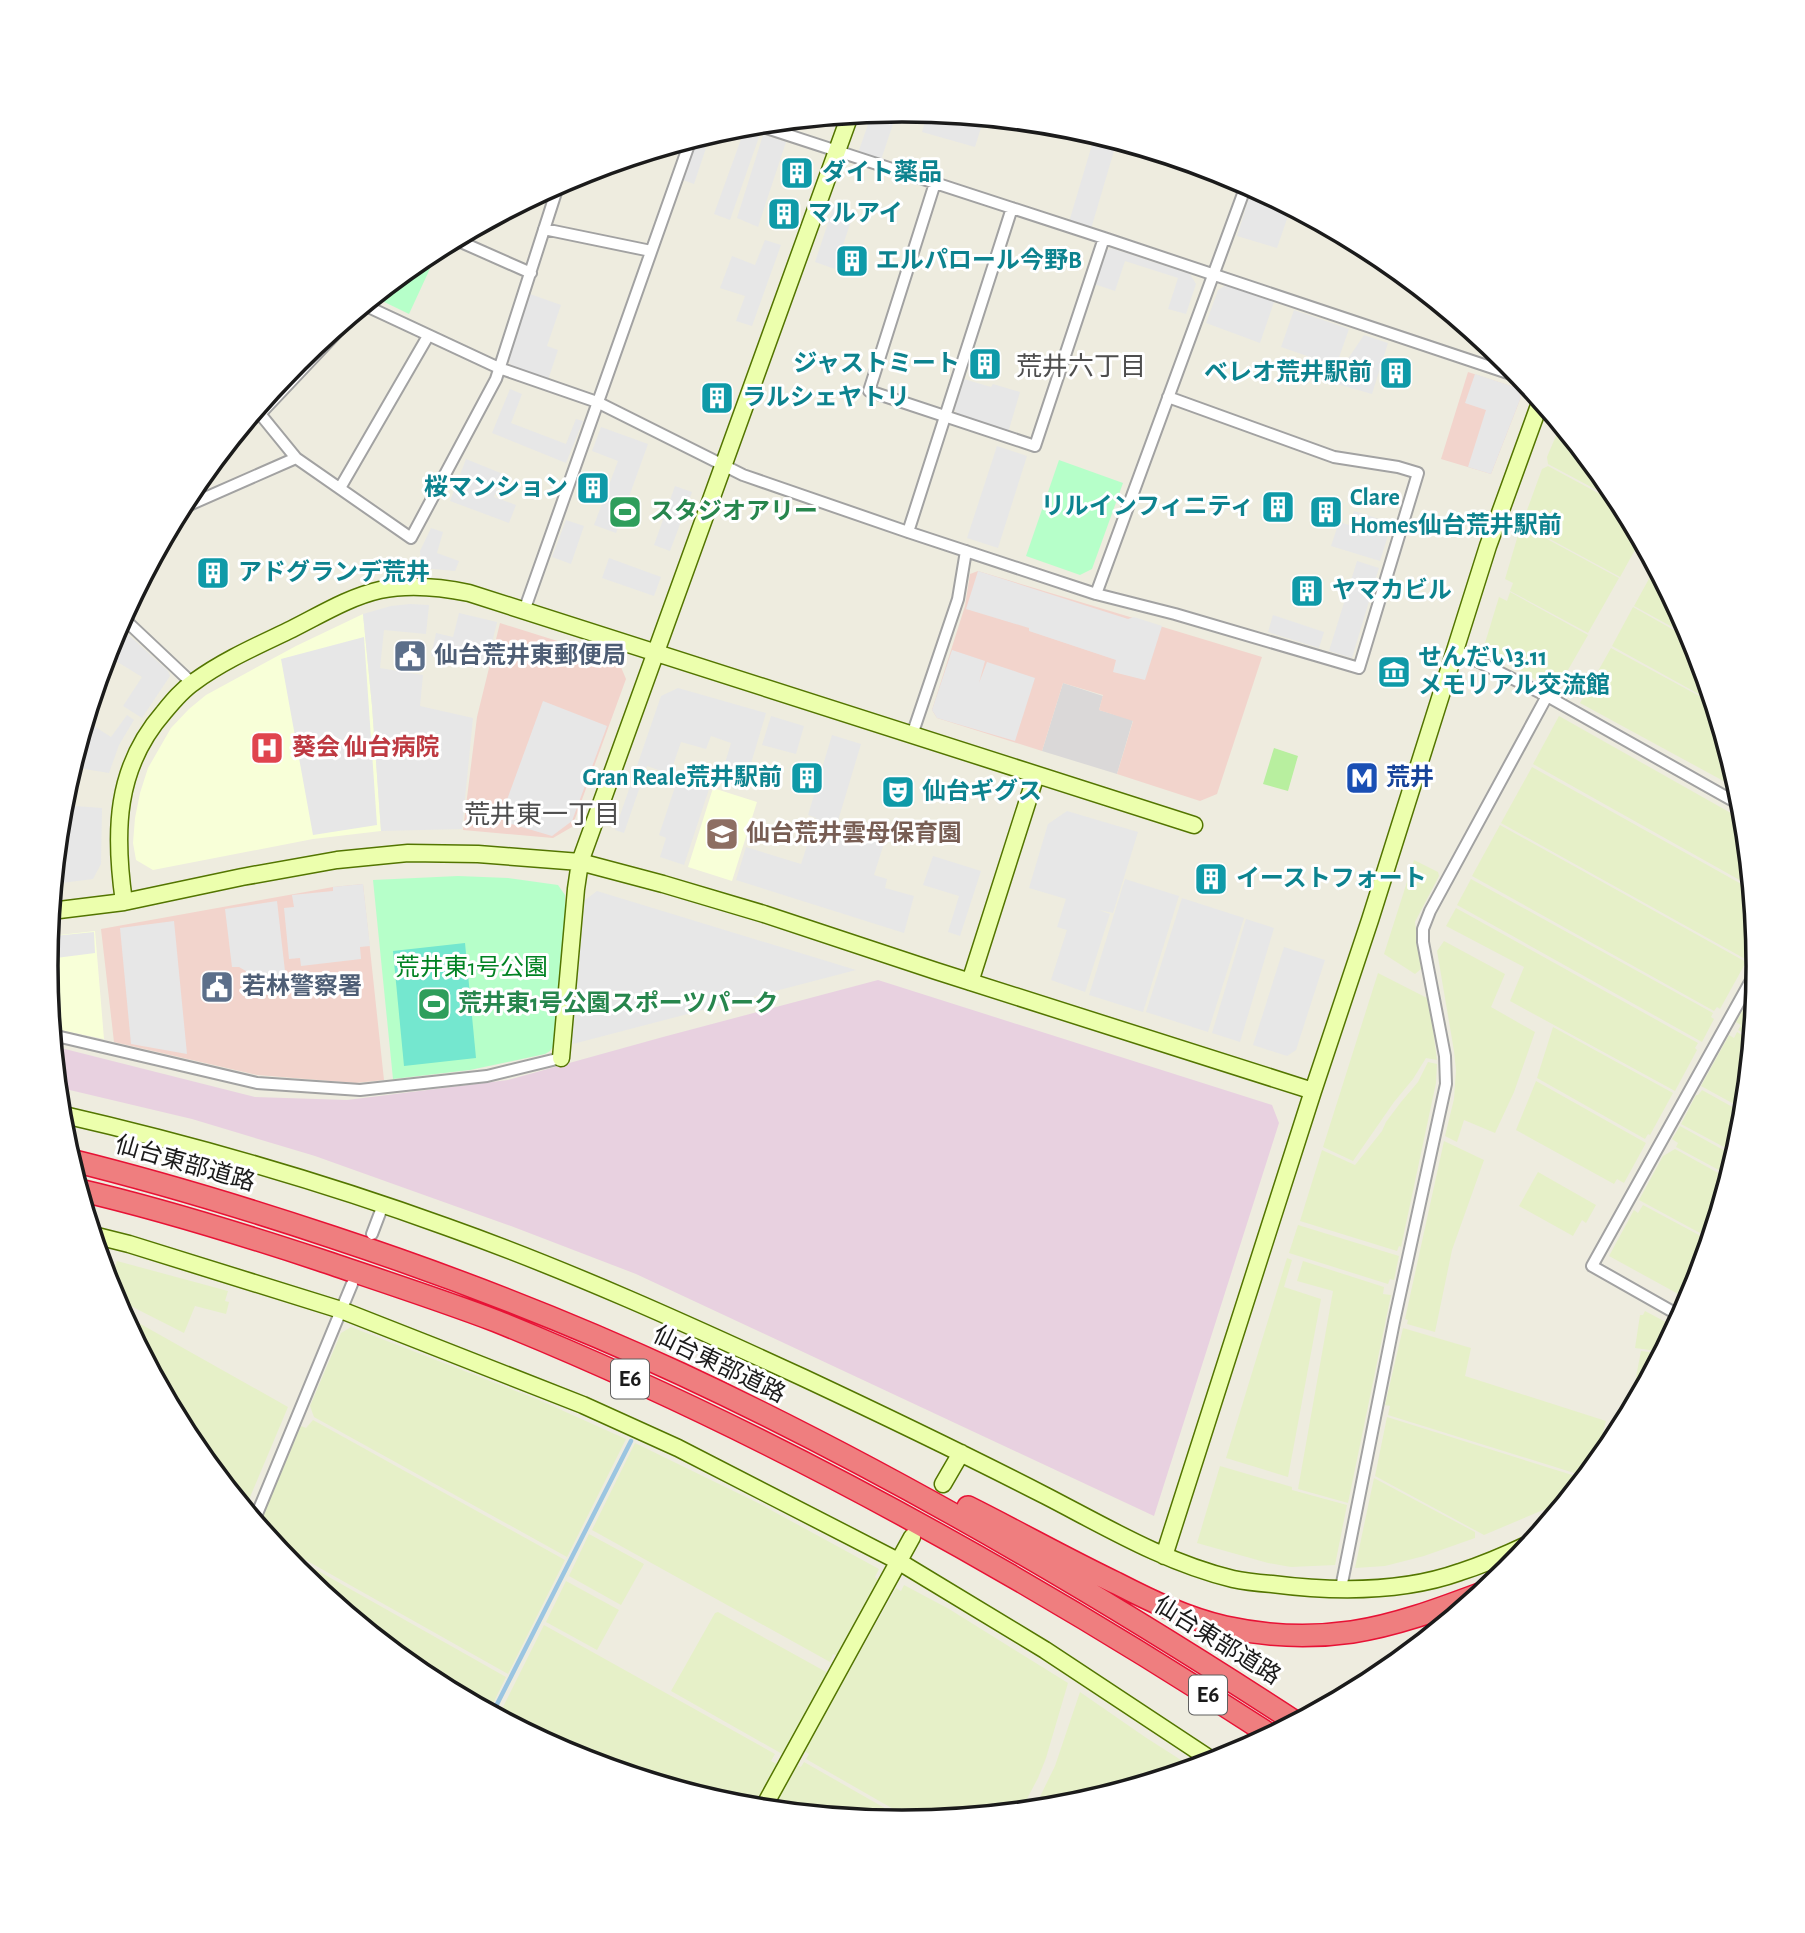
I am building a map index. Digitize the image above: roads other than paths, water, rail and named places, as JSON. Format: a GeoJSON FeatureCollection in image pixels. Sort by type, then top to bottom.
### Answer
{"type":"FeatureCollection","features":[{"type":"Feature","properties":{"kind":"highway","name":"仙台東部道路"},"geometry":{"type":"LineString","coordinates":[[82,1163],[236,1205],[415,1265],[591,1334],[681,1374],[923,1497],[991,1535],[1154,1632],[1288,1717]]}},
{"type":"Feature","properties":{"kind":"highway","name":"仙台東部道路"},"geometry":{"type":"LineString","coordinates":[[89,1192],[230,1231],[407,1289],[494,1321],[682,1403],[841,1482],[1055,1600],[1263,1730]]}},
{"type":"Feature","properties":{"kind":"highway"},"geometry":{"type":"LineString","coordinates":[[765,1416],[855,1452],[929,1486],[1163,1606],[1223,1626],[1255,1633],[1287,1635],[1352,1632],[1380,1627],[1461,1600]]}},
{"type":"Feature","properties":{"kind":"highway"},"geometry":{"type":"LineString","coordinates":[[1144,1654],[1251,1735]]}},
{"type":"Feature","properties":{"kind":"street"},"geometry":{"type":"LineString","coordinates":[[61,1037],[257,1083],[359,1090],[487,1076],[561,1058],[580,862],[847,124]]}},
{"type":"Feature","properties":{"kind":"street"},"geometry":{"type":"LineString","coordinates":[[778,131],[1502,371]]}},
{"type":"Feature","properties":{"kind":"street"},"geometry":{"type":"LineString","coordinates":[[524,611],[687,150]]}},
{"type":"Feature","properties":{"kind":"street"},"geometry":{"type":"LineString","coordinates":[[935,183],[869,391],[1035,446],[1104,238]]}},
{"type":"Feature","properties":{"kind":"street"},"geometry":{"type":"LineString","coordinates":[[1096,594],[1243,194]]}},
{"type":"Feature","properties":{"kind":"street"},"geometry":{"type":"LineString","coordinates":[[262,416],[296,458],[411,538],[496,379],[554,197]]}},
{"type":"Feature","properties":{"kind":"street"},"geometry":{"type":"LineString","coordinates":[[908,532],[1012,208]]}},
{"type":"Feature","properties":{"kind":"street"},"geometry":{"type":"LineString","coordinates":[[544,229],[651,251]]}},
{"type":"Feature","properties":{"kind":"street"},"geometry":{"type":"LineString","coordinates":[[465,244],[531,273]]}},
{"type":"Feature","properties":{"kind":"street"},"geometry":{"type":"LineString","coordinates":[[372,309],[499,368],[597,402],[743,475],[1096,594],[1175,614],[1359,668],[1418,473],[1398,467],[1334,457],[1168,397]]}},
{"type":"Feature","properties":{"kind":"street"},"geometry":{"type":"LineString","coordinates":[[340,488],[428,336]]}},
{"type":"Feature","properties":{"kind":"street"},"geometry":{"type":"LineString","coordinates":[[1164,1556],[1496,522],[1538,409]]}},
{"type":"Feature","properties":{"kind":"street"},"geometry":{"type":"LineString","coordinates":[[197,501],[296,458]]}},
{"type":"Feature","properties":{"kind":"street"},"geometry":{"type":"LineString","coordinates":[[912,735],[957,599],[966,551]]}},
{"type":"Feature","properties":{"kind":"street"},"geometry":{"type":"LineString","coordinates":[[124,902],[118,830],[125,780],[140,746],[156,721],[176,698],[192,683],[231,660],[306,622],[361,596],[379,590],[409,587],[443,587],[469,593],[1194,825]]}},
{"type":"Feature","properties":{"kind":"street"},"geometry":{"type":"LineString","coordinates":[[130,625],[192,683]]}},
{"type":"Feature","properties":{"kind":"street"},"geometry":{"type":"LineString","coordinates":[[1455,650],[1547,696],[1730,799]]}},
{"type":"Feature","properties":{"kind":"street"},"geometry":{"type":"LineString","coordinates":[[1341,1588],[1394,1322],[1446,1084],[1445,1056],[1423,942],[1423,929],[1430,911],[1547,696]]}},
{"type":"Feature","properties":{"kind":"street"},"geometry":{"type":"LineString","coordinates":[[970,982],[1036,775]]}},
{"type":"Feature","properties":{"kind":"street"},"geometry":{"type":"LineString","coordinates":[[60,910],[124,902],[324,863],[408,853],[478,854],[580,862],[764,914],[1313,1091]]}},
{"type":"Feature","properties":{"kind":"street"},"geometry":{"type":"LineString","coordinates":[[1673,1312],[1592,1265],[1746,989]]}},
{"type":"Feature","properties":{"kind":"street"},"geometry":{"type":"LineString","coordinates":[[72,1117],[284,1172],[448,1227],[550,1266],[803,1378],[961,1453],[1164,1556],[1237,1580],[1305,1588],[1379,1588],[1418,1583],[1458,1573],[1512,1551]]}},
{"type":"Feature","properties":{"kind":"street"},"geometry":{"type":"LineString","coordinates":[[372,1234],[383,1205]]}},
{"type":"Feature","properties":{"kind":"street"},"geometry":{"type":"LineString","coordinates":[[103,1237],[341,1310],[583,1405],[678,1448],[898,1561],[1045,1650],[1204,1755]]}},
{"type":"Feature","properties":{"kind":"street"},"geometry":{"type":"LineString","coordinates":[[258,1512],[352,1284]]}},
{"type":"Feature","properties":{"kind":"street"},"geometry":{"type":"LineString","coordinates":[[943,1484],[961,1453]]}},
{"type":"Feature","properties":{"kind":"street"},"geometry":{"type":"LineString","coordinates":[[768,1800],[912,1537]]}},
{"type":"Feature","properties":{"kind":"waterway"},"geometry":{"type":"LineString","coordinates":[[496,1706],[631,1441]]}},
{"type":"Feature","properties":{"kind":"place","name":"ダイト薬品"},"geometry":{"type":"Point","coordinates":[797,173]}},
{"type":"Feature","properties":{"kind":"place","name":"マルアイ"},"geometry":{"type":"Point","coordinates":[784,214]}},
{"type":"Feature","properties":{"kind":"place","name":"エルパロール今野B"},"geometry":{"type":"Point","coordinates":[852,261]}},
{"type":"Feature","properties":{"kind":"place","name":"ジャストミート"},"geometry":{"type":"Point","coordinates":[985,364]}},
{"type":"Feature","properties":{"kind":"place","name":"ベレオ荒井駅前"},"geometry":{"type":"Point","coordinates":[1396,373]}},
{"type":"Feature","properties":{"kind":"place","name":"ラルシェヤトリ"},"geometry":{"type":"Point","coordinates":[717,398]}},
{"type":"Feature","properties":{"kind":"place","name":"桜マンション"},"geometry":{"type":"Point","coordinates":[593,488]}},
{"type":"Feature","properties":{"kind":"place","name":"リルインフィニティ"},"geometry":{"type":"Point","coordinates":[1278,507]}},
{"type":"Feature","properties":{"kind":"place","name":"スタジオアリー"},"geometry":{"type":"Point","coordinates":[625,512]}},
{"type":"Feature","properties":{"kind":"place","name":"Clare Homes仙台荒井駅前"},"geometry":{"type":"Point","coordinates":[1326,512]}},
{"type":"Feature","properties":{"kind":"place","name":"アドグランデ荒井"},"geometry":{"type":"Point","coordinates":[213,573]}},
{"type":"Feature","properties":{"kind":"place","name":"ヤマカビル"},"geometry":{"type":"Point","coordinates":[1307,591]}},
{"type":"Feature","properties":{"kind":"place","name":"仙台荒井東郵便局"},"geometry":{"type":"Point","coordinates":[410,656]}},
{"type":"Feature","properties":{"kind":"place","name":"せんだい3.11 メモリアル交流館"},"geometry":{"type":"Point","coordinates":[1394,672]}},
{"type":"Feature","properties":{"kind":"place","name":"葵会 仙台病院"},"geometry":{"type":"Point","coordinates":[267,748]}},
{"type":"Feature","properties":{"kind":"place","name":"Gran Reale荒井駅前"},"geometry":{"type":"Point","coordinates":[807,778]}},
{"type":"Feature","properties":{"kind":"place","name":"荒井"},"geometry":{"type":"Point","coordinates":[1362,778]}},
{"type":"Feature","properties":{"kind":"place","name":"仙台ギグス"},"geometry":{"type":"Point","coordinates":[898,792]}},
{"type":"Feature","properties":{"kind":"place","name":"仙台荒井雲母保育園"},"geometry":{"type":"Point","coordinates":[722,834]}},
{"type":"Feature","properties":{"kind":"place","name":"イーストフォート"},"geometry":{"type":"Point","coordinates":[1211,879]}},
{"type":"Feature","properties":{"kind":"place","name":"若林警察署"},"geometry":{"type":"Point","coordinates":[217,987]}},
{"type":"Feature","properties":{"kind":"place","name":"荒井東1号公園スポーツパーク"},"geometry":{"type":"Point","coordinates":[434,1004]}},
{"type":"Feature","properties":{"kind":"district","name":"荒井六丁目"},"geometry":{"type":"Point","coordinates":[1081,367]}},
{"type":"Feature","properties":{"kind":"district","name":"荒井東一丁目"},"geometry":{"type":"Point","coordinates":[542,815]}},
{"type":"Feature","properties":{"kind":"park label","name":"荒井東1号公園"},"geometry":{"type":"Point","coordinates":[472,968]}}]}
